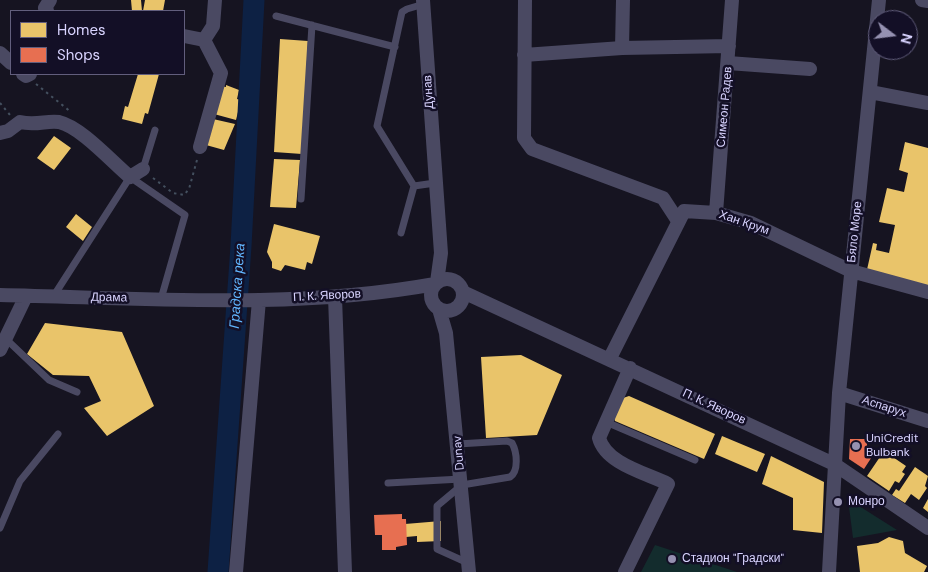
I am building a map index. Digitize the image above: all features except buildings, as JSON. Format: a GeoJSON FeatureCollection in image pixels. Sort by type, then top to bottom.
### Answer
{"type":"FeatureCollection","features":[{"type":"Feature","properties":{"kind":"street"},"geometry":{"type":"LineString","coordinates":[[204,40],[213,26],[215,0]]}},
{"type":"Feature","properties":{"kind":"street"},"geometry":{"type":"LineString","coordinates":[[525,0],[524,138],[532,149],[663,198],[678,221],[610,358]]}},
{"type":"Feature","properties":{"kind":"street"},"geometry":{"type":"LineString","coordinates":[[622,48],[623,0]]}},
{"type":"Feature","properties":{"kind":"street","name":"Симеон Радев"},"geometry":{"type":"LineString","coordinates":[[716,213],[732,0]]}},
{"type":"Feature","properties":{"kind":"street","name":"Бяло Море"},"geometry":{"type":"LineString","coordinates":[[829,572],[839,393],[879,0]]}},
{"type":"Feature","properties":{"kind":"street"},"geometry":{"type":"LineString","coordinates":[[922,0],[928,2]]}},
{"type":"Feature","properties":{"kind":"street","name":"Дунав"},"geometry":{"type":"LineString","coordinates":[[424,2],[435,184]]}},
{"type":"Feature","properties":{"kind":"street"},"geometry":{"type":"LineString","coordinates":[[185,36],[204,40]]}},
{"type":"Feature","properties":{"kind":"street"},"geometry":{"type":"LineString","coordinates":[[200,147],[221,73],[204,40]]}},
{"type":"Feature","properties":{"kind":"street"},"geometry":{"type":"LineString","coordinates":[[524,55],[622,48],[729,46]]}},
{"type":"Feature","properties":{"kind":"street"},"geometry":{"type":"LineString","coordinates":[[0,53],[10,62]]}},
{"type":"Feature","properties":{"kind":"street"},"geometry":{"type":"LineString","coordinates":[[728,63],[810,68]]}},
{"type":"Feature","properties":{"kind":"street"},"geometry":{"type":"LineString","coordinates":[[870,92],[928,103]]}},
{"type":"Feature","properties":{"kind":"street"},"geometry":{"type":"LineString","coordinates":[[0,133],[8,131],[20,122],[33,125],[56,122],[70,126],[130,177],[142,169]]}},
{"type":"Feature","properties":{"kind":"street"},"geometry":{"type":"LineString","coordinates":[[435,184],[441,282]]}},
{"type":"Feature","properties":{"kind":"street","name":"Хан Крум"},"geometry":{"type":"LineString","coordinates":[[678,221],[684,211],[716,213],[751,223],[851,271],[928,292]]}},
{"type":"Feature","properties":{"kind":"street"},"geometry":{"type":"LineString","coordinates":[[441,282],[458,283],[449,303],[432,288],[441,282]]}},
{"type":"Feature","properties":{"kind":"street","name":"П. К. Яворов"},"geometry":{"type":"LineString","coordinates":[[218,301],[336,296],[394,291],[441,282]]}},
{"type":"Feature","properties":{"kind":"street","name":"П. К. Яворов"},"geometry":{"type":"LineString","coordinates":[[394,291],[449,303],[490,306],[610,358],[834,464],[928,528]]}},
{"type":"Feature","properties":{"kind":"street","name":"Драма"},"geometry":{"type":"LineString","coordinates":[[0,295],[218,301]]}},
{"type":"Feature","properties":{"kind":"street"},"geometry":{"type":"LineString","coordinates":[[3,345],[26,296]]}},
{"type":"Feature","properties":{"kind":"street"},"geometry":{"type":"LineString","coordinates":[[336,296],[345,572]]}},
{"type":"Feature","properties":{"kind":"street"},"geometry":{"type":"LineString","coordinates":[[236,572],[259,300]]}},
{"type":"Feature","properties":{"kind":"street","name":"Dunav"},"geometry":{"type":"LineString","coordinates":[[449,303],[446,333],[469,567]]}},
{"type":"Feature","properties":{"kind":"street"},"geometry":{"type":"LineString","coordinates":[[625,572],[668,484],[611,457],[602,448],[599,438],[630,368]]}},
{"type":"Feature","properties":{"kind":"street","name":"Аспарух"},"geometry":{"type":"LineString","coordinates":[[839,393],[928,421]]}},
{"type":"Feature","properties":{"kind":"lane"},"geometry":{"type":"LineString","coordinates":[[401,233],[414,186],[377,126],[402,12],[424,2]]}},
{"type":"Feature","properties":{"kind":"lane"},"geometry":{"type":"LineString","coordinates":[[276,16],[395,47]]}},
{"type":"Feature","properties":{"kind":"lane"},"geometry":{"type":"LineString","coordinates":[[301,198],[312,26]]}},
{"type":"Feature","properties":{"kind":"lane"},"geometry":{"type":"LineString","coordinates":[[142,169],[155,130]]}},
{"type":"Feature","properties":{"kind":"lane"},"geometry":{"type":"LineString","coordinates":[[53,297],[130,177],[185,215],[161,299]]}},
{"type":"Feature","properties":{"kind":"lane"},"geometry":{"type":"LineString","coordinates":[[414,186],[435,184]]}},
{"type":"Feature","properties":{"kind":"lane"},"geometry":{"type":"LineString","coordinates":[[3,345],[49,380],[76,392]]}},
{"type":"Feature","properties":{"kind":"lane"},"geometry":{"type":"LineString","coordinates":[[606,422],[694,460]]}},
{"type":"Feature","properties":{"kind":"lane"},"geometry":{"type":"LineString","coordinates":[[0,528],[20,480],[58,434]]}},
{"type":"Feature","properties":{"kind":"lane"},"geometry":{"type":"LineString","coordinates":[[388,483],[461,482],[510,477],[516,469],[512,443],[507,441],[458,444]]}},
{"type":"Feature","properties":{"kind":"lane"},"geometry":{"type":"LineString","coordinates":[[461,482],[438,506],[438,549],[469,567]]}},
{"type":"Feature","properties":{"kind":"path"},"geometry":{"type":"LineString","coordinates":[[142,169],[173,193],[184,195],[189,190],[200,147]]}},
{"type":"Feature","properties":{"kind":"green space"},"geometry":{"type":"Polygon","coordinates":[[[848,499],[897,530],[853,538],[848,499]]]}},
{"type":"Feature","properties":{"kind":"green space","name":"Стадион \"Градски\""},"geometry":{"type":"Polygon","coordinates":[[[655,545],[737,572],[641,572],[655,545]]]}},
{"type":"Feature","properties":{"kind":"waterway","name":"Градска река"},"geometry":{"type":"LineString","coordinates":[[218,572],[241,246],[254,0]]}},
{"type":"Feature","properties":{"kind":"place","name":"UniCredit Bulbank"},"geometry":{"type":"Point","coordinates":[856,446]}},
{"type":"Feature","properties":{"kind":"place","name":"Монро"},"geometry":{"type":"Point","coordinates":[838,502]}},
{"type":"Feature","properties":{"kind":"place","name":"Стадион \"Градски\""},"geometry":{"type":"Point","coordinates":[672,559]}}]}
